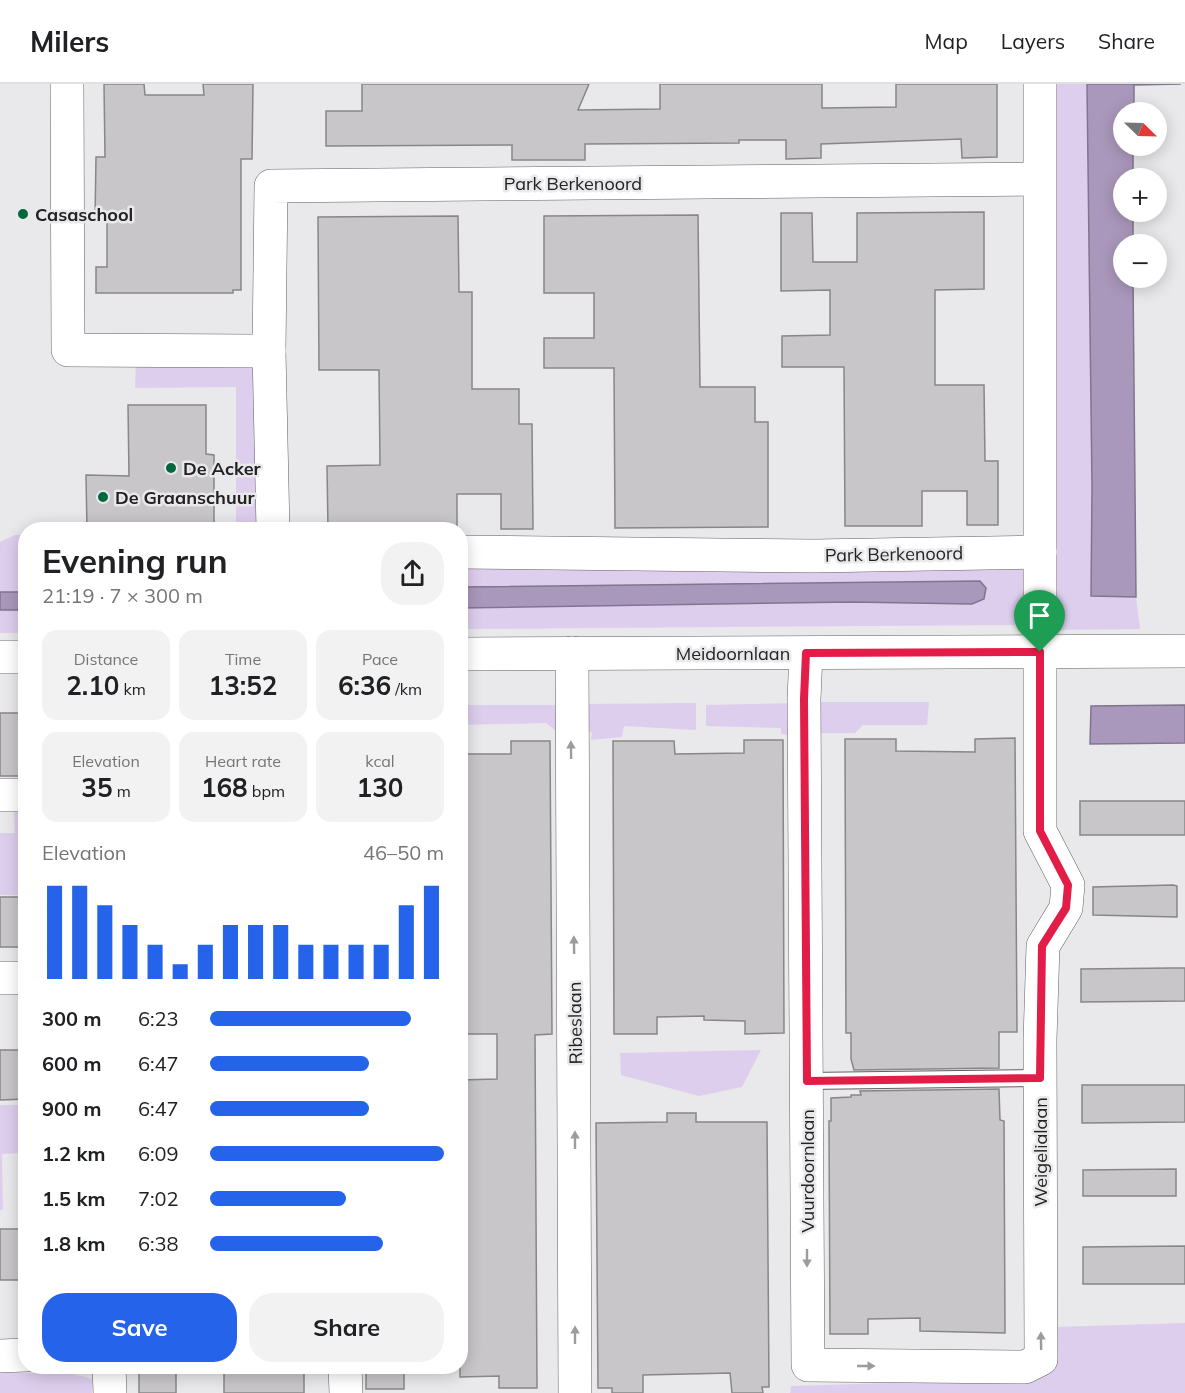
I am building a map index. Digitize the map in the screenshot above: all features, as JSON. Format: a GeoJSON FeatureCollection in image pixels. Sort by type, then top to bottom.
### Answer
{"type":"FeatureCollection","features":[{"type":"Feature","properties":{"kind":"street"},"geometry":{"type":"LineString","coordinates":[[67,84],[68,350],[269,351]]}},
{"type":"Feature","properties":{"kind":"street"},"geometry":{"type":"LineString","coordinates":[[1040,84],[1040,652]]}},
{"type":"Feature","properties":{"kind":"street","name":"Park Berkenoord"},"geometry":{"type":"LineString","coordinates":[[273,522],[269,351],[271,186],[1039,179]]}},
{"type":"Feature","properties":{"kind":"street","name":"Park Berkenoord"},"geometry":{"type":"LineString","coordinates":[[468,552],[814,555],[1040,552]]}},
{"type":"Feature","properties":{"kind":"street","name":"Meidoornlaan"},"geometry":{"type":"LineString","coordinates":[[468,654],[1185,651]]}},
{"type":"Feature","properties":{"kind":"street","name":"Weigelialaan"},"geometry":{"type":"LineString","coordinates":[[808,1365],[1025,1367],[1041,1359],[1042,946],[1066,908],[1068,885],[1040,831],[1040,652]]}},
{"type":"Feature","properties":{"kind":"street","name":"Ribeslaan"},"geometry":{"type":"LineString","coordinates":[[572,653],[575,1393]]}},
{"type":"Feature","properties":{"kind":"street","name":"Vuurdoornlaan"},"geometry":{"type":"LineString","coordinates":[[806,653],[804,699],[808,1365]]}},
{"type":"Feature","properties":{"kind":"street"},"geometry":{"type":"LineString","coordinates":[[0,657],[18,657]]}},
{"type":"Feature","properties":{"kind":"street"},"geometry":{"type":"LineString","coordinates":[[0,795],[18,795]]}},
{"type":"Feature","properties":{"kind":"street"},"geometry":{"type":"LineString","coordinates":[[0,978],[18,978]]}},
{"type":"Feature","properties":{"kind":"street"},"geometry":{"type":"LineString","coordinates":[[0,1356],[18,1355]]}},
{"type":"Feature","properties":{"kind":"street"},"geometry":{"type":"LineString","coordinates":[[109,1374],[110,1393]]}},
{"type":"Feature","properties":{"kind":"street"},"geometry":{"type":"LineString","coordinates":[[345,1374],[346,1393]]}},
{"type":"Feature","properties":{"kind":"lane"},"geometry":{"type":"LineString","coordinates":[[807,1081],[1040,1078]]}},
{"type":"Feature","properties":{"kind":"shaded area"},"geometry":{"type":"Polygon","coordinates":[[[1051,84],[1087,84],[1092,487],[1091,596],[1136,597],[1140,629],[1055,630],[1051,84]]]}},
{"type":"Feature","properties":{"kind":"shaded area"},"geometry":{"type":"Polygon","coordinates":[[[1087,84],[1181,84],[1134,85],[1134,102],[1113,102],[1113,156],[1133,156],[1133,168],[1113,168],[1113,222],[1133,222],[1133,234],[1113,234],[1113,288],[1133,288],[1136,597],[1091,596],[1092,487],[1087,84]]]}},
{"type":"Feature","properties":{"kind":"shaded area"},"geometry":{"type":"Polygon","coordinates":[[[249,360],[261,375],[264,522],[236,522],[236,387],[135,388],[136,363],[249,360]]]}},
{"type":"Feature","properties":{"kind":"shaded area"},"geometry":{"type":"Polygon","coordinates":[[[18,535],[18,592],[0,592],[0,542],[18,535]]]}},
{"type":"Feature","properties":{"kind":"shaded area"},"geometry":{"type":"Polygon","coordinates":[[[1016,561],[1026,569],[1026,618],[1014,625],[468,629],[468,566],[1016,561]]]}},
{"type":"Feature","properties":{"kind":"shaded area"},"geometry":{"type":"Polygon","coordinates":[[[980,581],[986,588],[984,599],[972,604],[851,602],[468,608],[468,587],[980,581]]]}},
{"type":"Feature","properties":{"kind":"shaded area"},"geometry":{"type":"Polygon","coordinates":[[[0,592],[18,592],[18,610],[0,610],[0,592]]]}},
{"type":"Feature","properties":{"kind":"shaded area"},"geometry":{"type":"Polygon","coordinates":[[[0,610],[18,610],[18,633],[0,633],[0,610]]]}},
{"type":"Feature","properties":{"kind":"shaded area"},"geometry":{"type":"Polygon","coordinates":[[[813,702],[929,702],[927,725],[863,725],[855,733],[813,733],[813,702]]]}},
{"type":"Feature","properties":{"kind":"shaded area"},"geometry":{"type":"Polygon","coordinates":[[[696,703],[696,730],[624,726],[622,737],[591,740],[592,732],[581,731],[582,704],[696,703]]]}},
{"type":"Feature","properties":{"kind":"shaded area"},"geometry":{"type":"Polygon","coordinates":[[[793,703],[794,736],[781,734],[781,728],[706,726],[706,705],[793,703]]]}},
{"type":"Feature","properties":{"kind":"shaded area"},"geometry":{"type":"Polygon","coordinates":[[[468,705],[562,705],[561,735],[546,723],[468,725],[468,705]]]}},
{"type":"Feature","properties":{"kind":"shaded area"},"geometry":{"type":"Polygon","coordinates":[[[1185,705],[1185,743],[1090,744],[1091,706],[1185,705]]]}},
{"type":"Feature","properties":{"kind":"shaded area"},"geometry":{"type":"Polygon","coordinates":[[[14,812],[18,812],[18,895],[0,895],[0,833],[15,833],[14,812]]]}},
{"type":"Feature","properties":{"kind":"shaded area"},"geometry":{"type":"Polygon","coordinates":[[[761,1050],[742,1087],[699,1096],[621,1075],[620,1053],[761,1050]]]}},
{"type":"Feature","properties":{"kind":"shaded area"},"geometry":{"type":"Polygon","coordinates":[[[0,1105],[18,1105],[18,1153],[2,1154],[3,1210],[0,1210],[0,1105]]]}},
{"type":"Feature","properties":{"kind":"shaded area"},"geometry":{"type":"Polygon","coordinates":[[[1185,1323],[1185,1393],[790,1393],[791,1386],[1027,1379],[1055,1327],[1185,1323]]]}},
{"type":"Feature","properties":{"kind":"shaded area"},"geometry":{"type":"Polygon","coordinates":[[[0,1373],[73,1374],[92,1379],[92,1393],[0,1393],[0,1373]]]}},
{"type":"Feature","properties":{"kind":"building"},"geometry":{"type":"Polygon","coordinates":[[[104,84],[144,84],[145,95],[204,95],[203,84],[253,84],[252,159],[241,159],[241,290],[233,290],[233,293],[96,293],[96,267],[107,267],[107,221],[95,220],[96,157],[105,157],[104,84]]]}},
{"type":"Feature","properties":{"kind":"building"},"geometry":{"type":"Polygon","coordinates":[[[362,84],[589,84],[578,110],[660,109],[660,84],[822,84],[822,108],[896,107],[896,84],[997,84],[997,157],[962,158],[961,139],[821,144],[821,158],[786,159],[786,140],[739,140],[739,143],[585,144],[585,160],[512,160],[512,145],[326,146],[326,111],[362,111],[362,84]]]}},
{"type":"Feature","properties":{"kind":"building"},"geometry":{"type":"Polygon","coordinates":[[[984,212],[984,289],[935,290],[935,385],[984,385],[985,461],[998,461],[998,525],[967,525],[967,491],[922,491],[922,526],[845,526],[844,367],[782,367],[782,336],[830,335],[830,290],[781,291],[781,213],[812,213],[813,262],[857,262],[857,213],[984,212]]]}},
{"type":"Feature","properties":{"kind":"building"},"geometry":{"type":"Polygon","coordinates":[[[698,215],[700,387],[755,387],[755,422],[768,422],[768,527],[615,528],[614,368],[544,368],[544,338],[594,338],[594,293],[544,293],[544,216],[698,215]]]}},
{"type":"Feature","properties":{"kind":"building"},"geometry":{"type":"Polygon","coordinates":[[[458,216],[459,292],[472,292],[472,389],[519,389],[519,424],[532,424],[533,529],[501,529],[501,494],[457,494],[457,522],[328,522],[327,466],[380,465],[379,370],[319,370],[318,217],[458,216]]]}},
{"type":"Feature","properties":{"kind":"building","name":"De Acker"},"geometry":{"type":"Polygon","coordinates":[[[128,405],[206,405],[206,454],[214,455],[214,522],[87,522],[86,475],[129,476],[128,405]]]}},
{"type":"Feature","properties":{"kind":"building"},"geometry":{"type":"Polygon","coordinates":[[[0,713],[18,713],[18,776],[0,776],[0,713]]]}},
{"type":"Feature","properties":{"kind":"building"},"geometry":{"type":"Polygon","coordinates":[[[1015,738],[1017,1032],[999,1032],[999,1068],[854,1070],[851,1059],[851,1033],[846,1033],[845,739],[896,739],[896,751],[975,752],[975,739],[1015,738]]]}},
{"type":"Feature","properties":{"kind":"building"},"geometry":{"type":"Polygon","coordinates":[[[744,740],[783,740],[784,1033],[745,1034],[745,1021],[704,1020],[704,1016],[657,1017],[657,1034],[614,1034],[613,741],[674,741],[675,754],[744,753],[744,740]]]}},
{"type":"Feature","properties":{"kind":"building"},"geometry":{"type":"Polygon","coordinates":[[[511,741],[550,741],[552,1034],[535,1035],[537,1388],[499,1388],[499,1376],[460,1377],[460,1374],[468,1374],[468,1080],[497,1079],[497,1034],[468,1034],[468,754],[511,754],[511,741]]]}},
{"type":"Feature","properties":{"kind":"building"},"geometry":{"type":"Polygon","coordinates":[[[1080,801],[1185,801],[1185,835],[1080,835],[1080,801]]]}},
{"type":"Feature","properties":{"kind":"building"},"geometry":{"type":"Polygon","coordinates":[[[1177,886],[1177,917],[1093,915],[1093,887],[1177,886]]]}},
{"type":"Feature","properties":{"kind":"building"},"geometry":{"type":"Polygon","coordinates":[[[0,897],[18,897],[18,947],[0,947],[0,897]]]}},
{"type":"Feature","properties":{"kind":"building"},"geometry":{"type":"Polygon","coordinates":[[[1185,968],[1185,1001],[1081,1002],[1081,969],[1185,968]]]}},
{"type":"Feature","properties":{"kind":"building"},"geometry":{"type":"Polygon","coordinates":[[[0,1050],[18,1050],[18,1099],[0,1100],[0,1050]]]}},
{"type":"Feature","properties":{"kind":"building"},"geometry":{"type":"Polygon","coordinates":[[[1082,1085],[1185,1085],[1185,1122],[1082,1123],[1082,1085]]]}},
{"type":"Feature","properties":{"kind":"building"},"geometry":{"type":"Polygon","coordinates":[[[999,1089],[1000,1120],[1004,1121],[1005,1333],[920,1331],[920,1318],[868,1319],[868,1334],[830,1334],[829,1121],[831,1121],[831,1098],[861,1095],[860,1091],[999,1089]]]}},
{"type":"Feature","properties":{"kind":"building"},"geometry":{"type":"Polygon","coordinates":[[[667,1113],[696,1113],[696,1122],[767,1122],[769,1387],[762,1387],[763,1393],[732,1393],[730,1373],[643,1375],[643,1393],[612,1393],[612,1388],[598,1388],[596,1123],[667,1122],[667,1113]]]}},
{"type":"Feature","properties":{"kind":"building"},"geometry":{"type":"Polygon","coordinates":[[[1176,1169],[1176,1196],[1083,1196],[1083,1170],[1176,1169]]]}},
{"type":"Feature","properties":{"kind":"building"},"geometry":{"type":"Polygon","coordinates":[[[0,1229],[18,1229],[18,1280],[0,1280],[0,1229]]]}},
{"type":"Feature","properties":{"kind":"building"},"geometry":{"type":"Polygon","coordinates":[[[1185,1246],[1185,1284],[1083,1284],[1083,1247],[1185,1246]]]}},
{"type":"Feature","properties":{"kind":"building"},"geometry":{"type":"Polygon","coordinates":[[[139,1374],[176,1374],[176,1393],[139,1393],[139,1374]]]}},
{"type":"Feature","properties":{"kind":"building"},"geometry":{"type":"Polygon","coordinates":[[[224,1374],[304,1374],[304,1393],[224,1393],[224,1374]]]}},
{"type":"Feature","properties":{"kind":"building"},"geometry":{"type":"Polygon","coordinates":[[[366,1374],[404,1374],[404,1389],[366,1389],[366,1374]]]}},
{"type":"Feature","properties":{"kind":"place","name":"Casaschool"},"geometry":{"type":"Point","coordinates":[23,214]}},
{"type":"Feature","properties":{"kind":"place","name":"De Acker"},"geometry":{"type":"Point","coordinates":[171,468]}},
{"type":"Feature","properties":{"kind":"place","name":"De Graanschuur"},"geometry":{"type":"Point","coordinates":[103,497]}},
{"type":"Feature","properties":{"kind":"route"},"geometry":{"type":"LineString","coordinates":[[1040,652],[1040,831],[1068,885],[1066,908],[1042,946],[1040,1078],[807,1081],[804,699],[806,653],[1040,652]]}}]}
